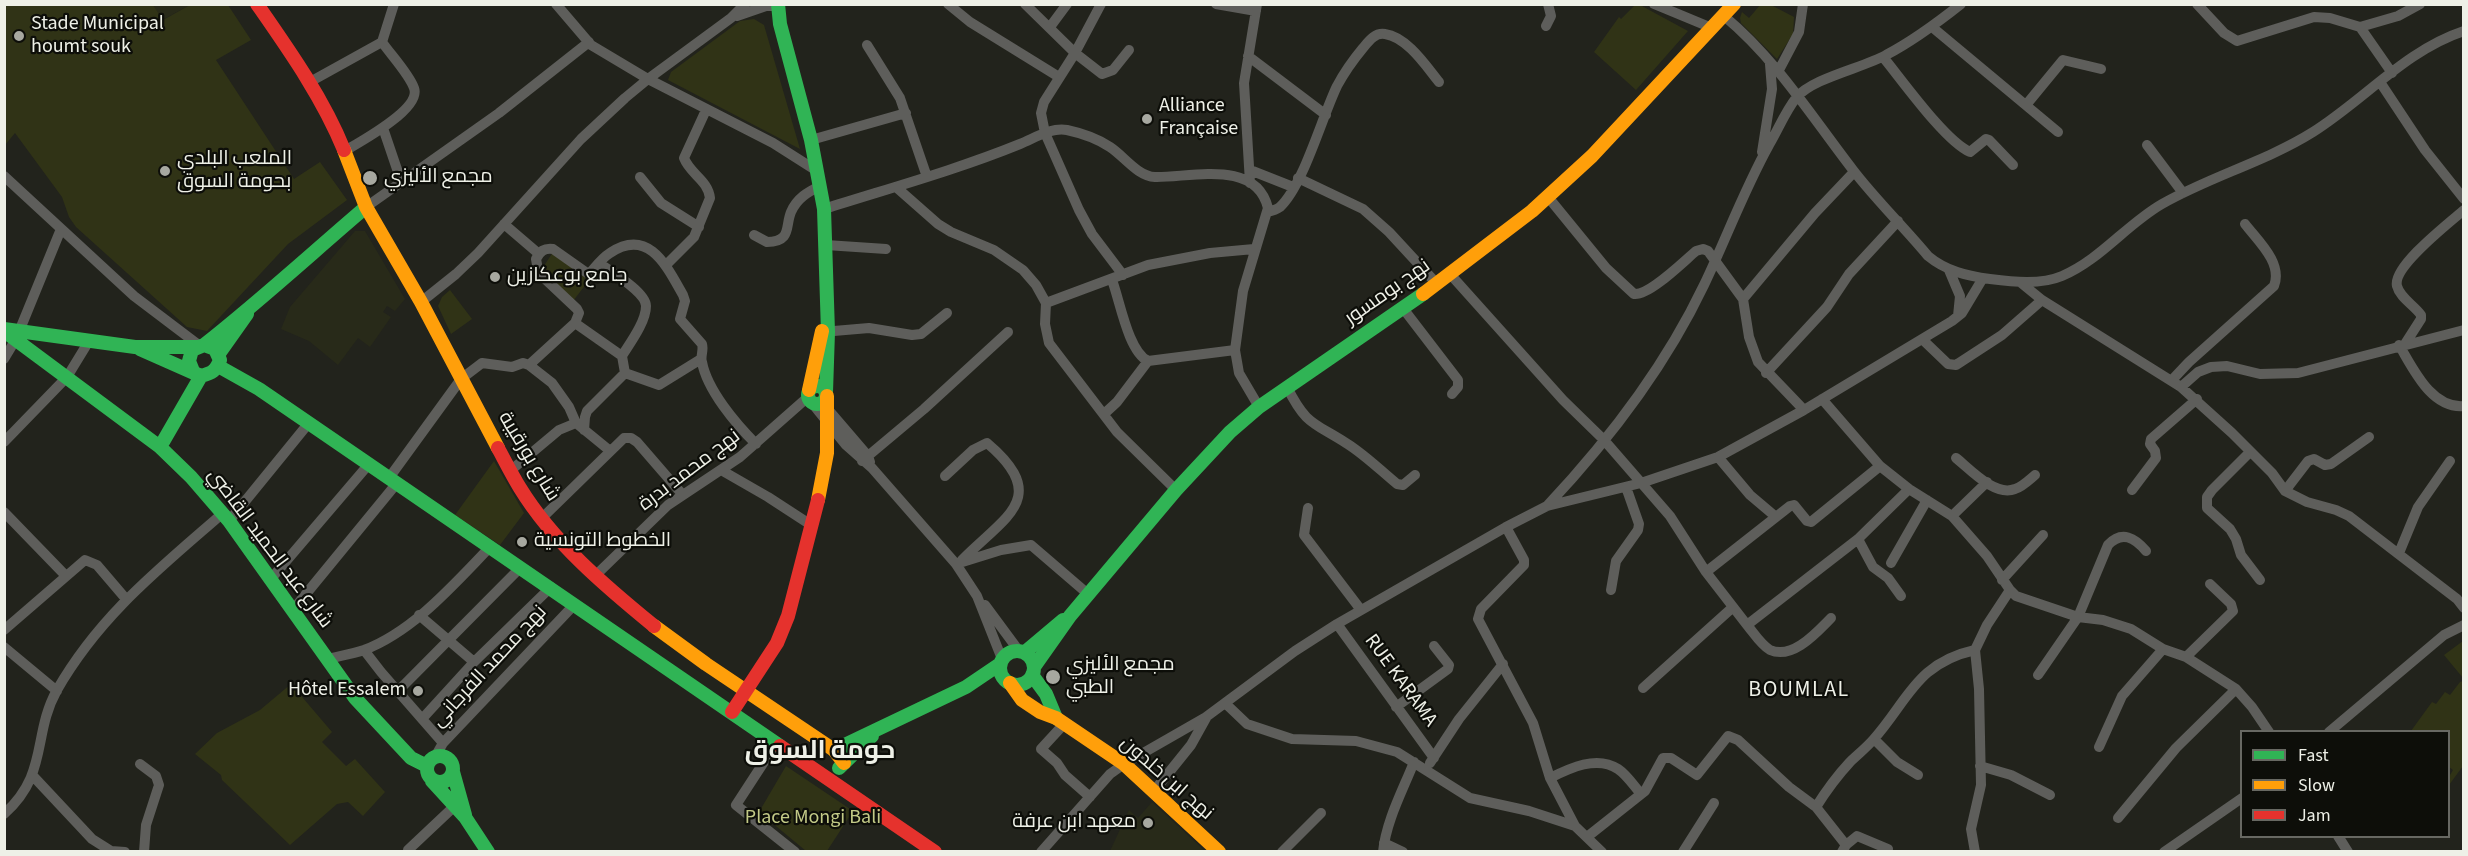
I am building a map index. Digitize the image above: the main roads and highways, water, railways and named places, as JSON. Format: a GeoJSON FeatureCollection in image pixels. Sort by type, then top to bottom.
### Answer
{"type":"FeatureCollection","features":[{"type":"Feature","properties":{"kind":"main road","name":"شارع بورقيبة"},"geometry":{"type":"LineString","coordinates":[[257,4],[308,83],[338,136],[366,207],[421,302],[520,489],[542,518],[596,576],[645,621],[834,750],[844,763]]}},
{"type":"Feature","properties":{"kind":"main road","name":"نهج بومسور"},"geometry":{"type":"LineString","coordinates":[[966,687],[1023,684],[1088,594],[1176,490],[1230,432],[1259,407],[1437,284],[1548,197],[1592,156],[1734,4]]}},
{"type":"Feature","properties":{"kind":"main road"},"geometry":{"type":"LineString","coordinates":[[732,712],[777,643],[788,616],[824,470],[827,422],[819,398],[826,311],[824,209],[811,140],[790,65],[778,5]]}},
{"type":"Feature","properties":{"kind":"main road"},"geometry":{"type":"LineString","coordinates":[[197,373],[190,366],[189,355],[252,307],[275,284],[366,207]]}},
{"type":"Feature","properties":{"kind":"main road"},"geometry":{"type":"LineString","coordinates":[[135,347],[197,373],[214,372],[218,360],[252,307]]}},
{"type":"Feature","properties":{"kind":"main road"},"geometry":{"type":"LineString","coordinates":[[11,333],[135,347],[210,346],[218,360],[308,424],[551,587],[935,852]]}},
{"type":"Feature","properties":{"kind":"main road","name":"شارع عبد الحميد القاضي"},"geometry":{"type":"LineString","coordinates":[[11,333],[160,447],[191,477],[226,517],[362,706],[411,758],[431,762]]}},
{"type":"Feature","properties":{"kind":"main road"},"geometry":{"type":"LineString","coordinates":[[160,447],[197,373]]}},
{"type":"Feature","properties":{"kind":"main road","name":"نهج بومسور"},"geometry":{"type":"LineString","coordinates":[[834,750],[966,687],[1013,651],[1022,651],[1070,616]]}},
{"type":"Feature","properties":{"kind":"main road"},"geometry":{"type":"LineString","coordinates":[[1022,651],[1029,656],[1033,671],[1060,721]]}},
{"type":"Feature","properties":{"kind":"main road"},"geometry":{"type":"LineString","coordinates":[[1001,662],[1002,677],[1008,683]]}},
{"type":"Feature","properties":{"kind":"main road","name":"نهج ابن خلدون"},"geometry":{"type":"LineString","coordinates":[[1008,683],[1022,700],[1060,721],[1124,764],[1219,852]]}},
{"type":"Feature","properties":{"kind":"main road","name":"نهج بومسور"},"geometry":{"type":"LineString","coordinates":[[828,778],[883,726]]}},
{"type":"Feature","properties":{"kind":"main road"},"geometry":{"type":"LineString","coordinates":[[457,803],[449,759],[442,756],[431,762],[427,773],[432,781],[457,803],[488,852]]}},
{"type":"Feature","properties":{"kind":"main road"},"geometry":{"type":"LineString","coordinates":[[432,781],[442,782],[453,772]]}},
{"type":"Feature","properties":{"kind":"place","name":"Stade Municipal houmt souk"},"geometry":{"type":"Point","coordinates":[19,36]}},
{"type":"Feature","properties":{"kind":"place","name":"Alliance Française"},"geometry":{"type":"Point","coordinates":[1147,119]}},
{"type":"Feature","properties":{"kind":"place","name":"الملعب البلدي بحومة السوق"},"geometry":{"type":"Point","coordinates":[165,171]}},
{"type":"Feature","properties":{"kind":"place","name":"مجمع الأليزي"},"geometry":{"type":"Point","coordinates":[370,178]}},
{"type":"Feature","properties":{"kind":"place","name":"جامع بوعكازين"},"geometry":{"type":"Point","coordinates":[495,277]}},
{"type":"Feature","properties":{"kind":"place","name":"الخطوط التونسية"},"geometry":{"type":"Point","coordinates":[522,542]}},
{"type":"Feature","properties":{"kind":"place","name":"مجمع الأليزي الطبي"},"geometry":{"type":"Point","coordinates":[1053,677]}},
{"type":"Feature","properties":{"kind":"place","name":"Hôtel Essalem"},"geometry":{"type":"Point","coordinates":[418,691]}},
{"type":"Feature","properties":{"kind":"place","name":"معهد ابن عرفة"},"geometry":{"type":"Point","coordinates":[1148,823]}},
{"type":"Feature","properties":{"kind":"district","name":"BOUMLAL"},"geometry":{"type":"Point","coordinates":[1799,691]}},
{"type":"Feature","properties":{"kind":"district","name":"حومة السوق"},"geometry":{"type":"Point","coordinates":[820,752]}},
{"type":"Feature","properties":{"kind":"park label","name":"Place Mongi Bali"},"geometry":{"type":"Point","coordinates":[813,819]}}]}
